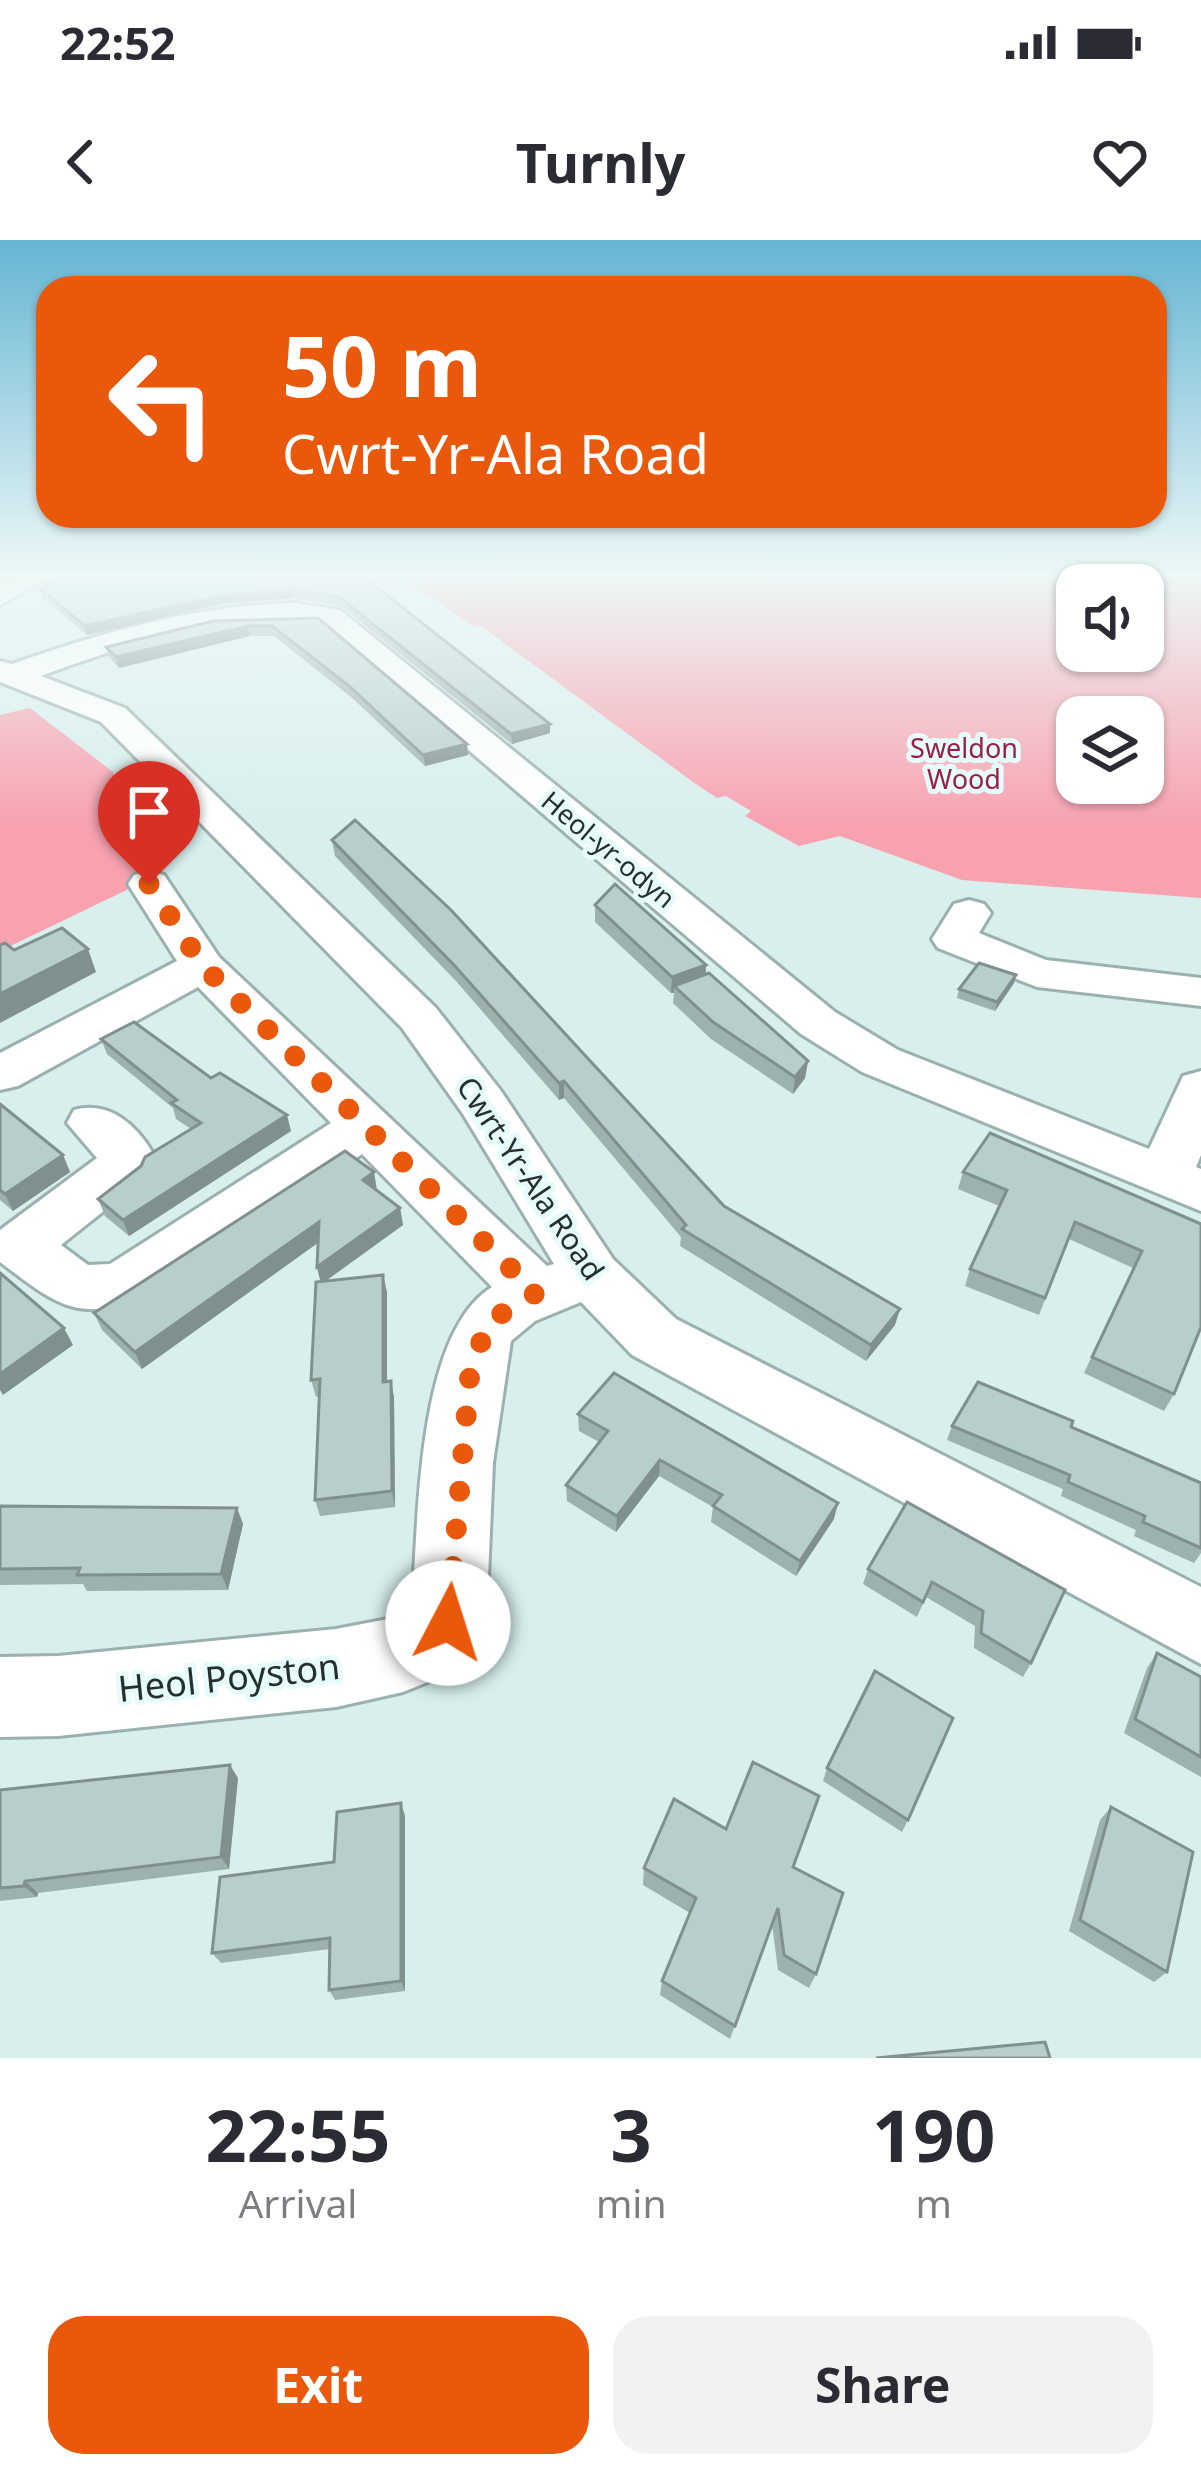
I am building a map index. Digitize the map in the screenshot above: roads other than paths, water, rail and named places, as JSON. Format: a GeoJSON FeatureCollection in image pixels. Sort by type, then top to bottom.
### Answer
{"type":"FeatureCollection","features":[{"type":"Feature","properties":{"kind":"street","name":"Heol-yr-odyn"},"geometry":{"type":"LineString","coordinates":[[6,673],[73,671],[109,658]]}},
{"type":"Feature","properties":{"kind":"street","name":"Heol-yr-odyn"},"geometry":{"type":"LineString","coordinates":[[380,658],[818,1024],[880,1061],[1183,1184]]}},
{"type":"Feature","properties":{"kind":"street","name":"Cwrt-Yr-Ala Road"},"geometry":{"type":"LineString","coordinates":[[6,673],[113,715],[419,1018],[483,1103],[564,1284]]}},
{"type":"Feature","properties":{"kind":"street","name":"Cwrt-Yr-Ala Road"},"geometry":{"type":"LineString","coordinates":[[149,884],[203,966],[368,1125],[564,1284],[1201,1627]]}},
{"type":"Feature","properties":{"kind":"street"},"geometry":{"type":"LineString","coordinates":[[969,914],[954,939],[1037,973],[1201,992]]}},
{"type":"Feature","properties":{"kind":"street"},"geometry":{"type":"LineString","coordinates":[[0,1074],[203,966]]}},
{"type":"Feature","properties":{"kind":"street"},"geometry":{"type":"LineString","coordinates":[[1183,1184],[1201,1088]]}},
{"type":"Feature","properties":{"kind":"street"},"geometry":{"type":"LineString","coordinates":[[93,1123],[127,1155],[125,1165],[10,1249],[70,1286],[88,1291],[116,1286],[368,1125]]}},
{"type":"Feature","properties":{"kind":"street","name":"Heol Poyston"},"geometry":{"type":"LineString","coordinates":[[0,1697],[58,1696],[336,1667],[403,1654],[448,1623],[470,1373],[488,1322],[564,1284]]}},
{"type":"Feature","properties":{"kind":"park label","name":"Sweldon Wood"},"geometry":{"type":"Point","coordinates":[964,762]}}]}
